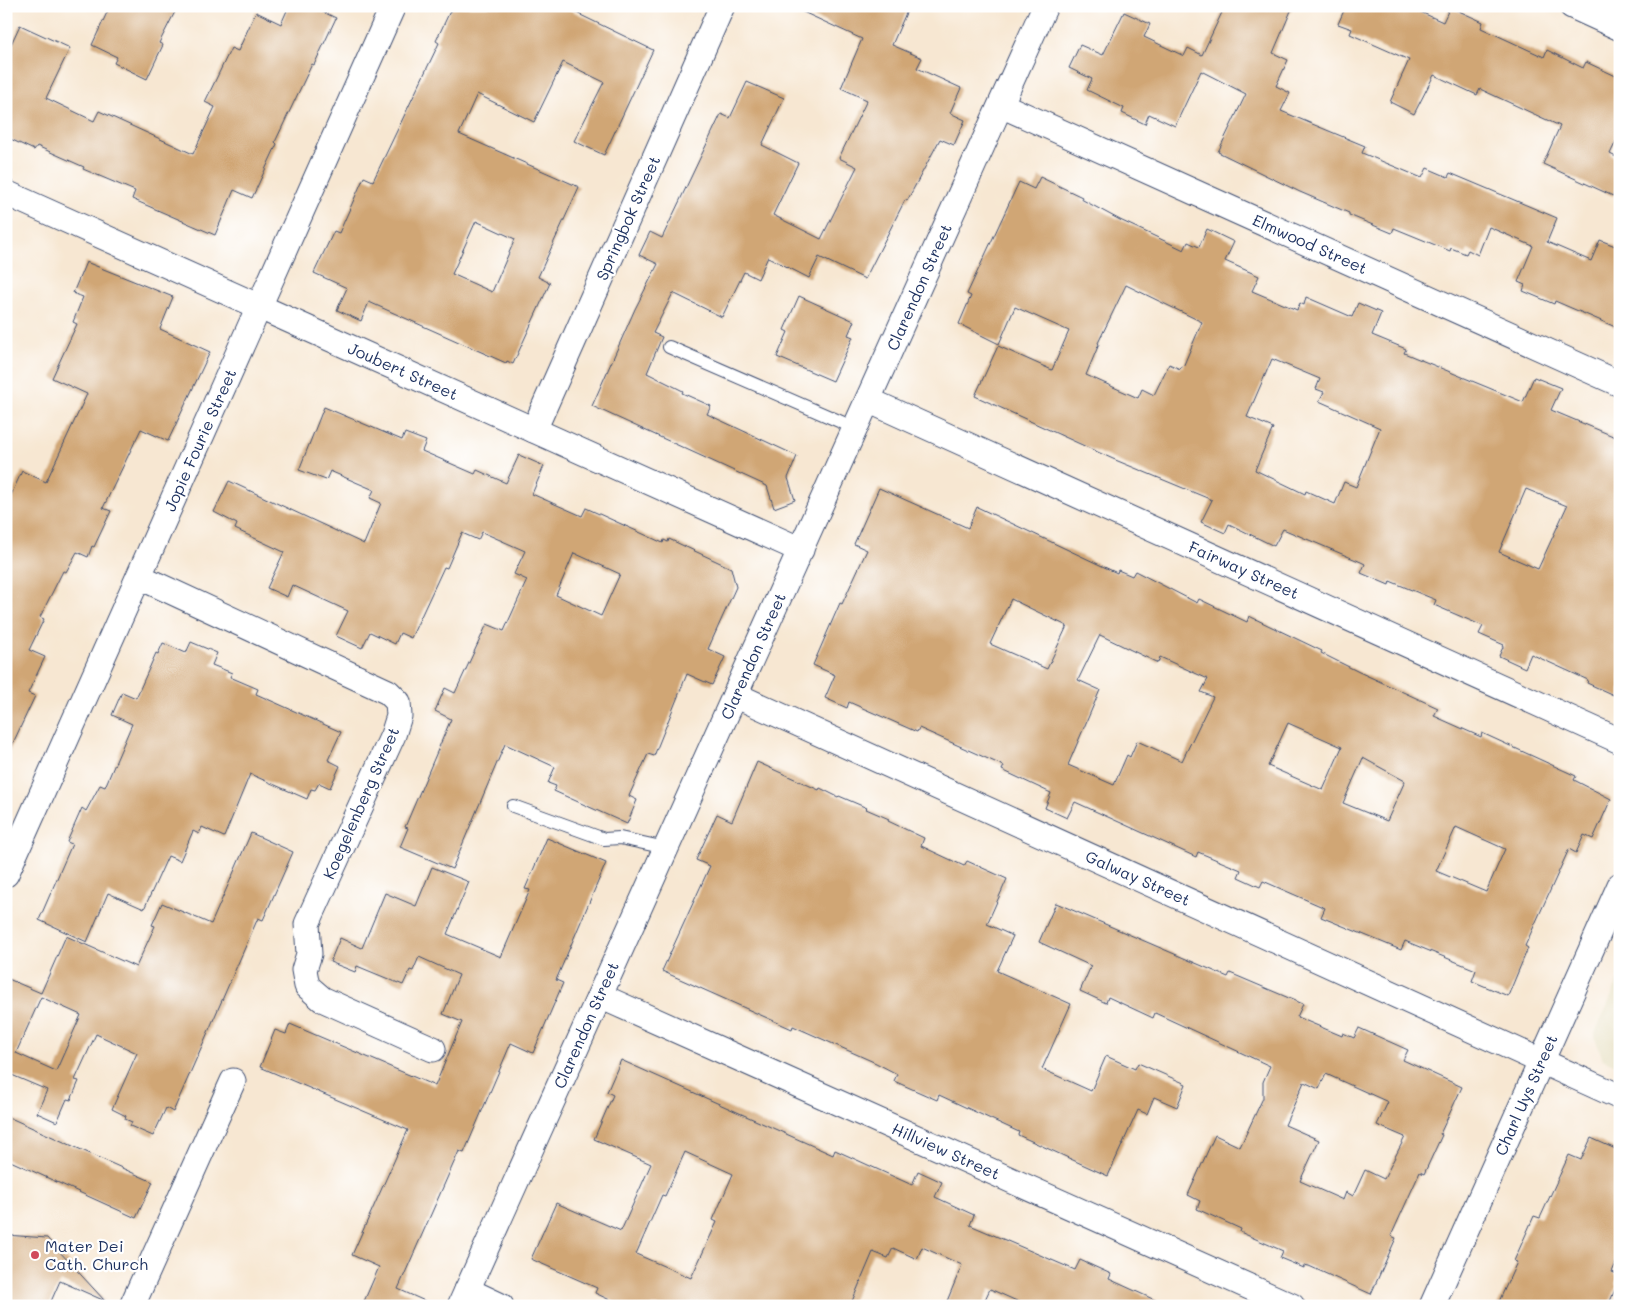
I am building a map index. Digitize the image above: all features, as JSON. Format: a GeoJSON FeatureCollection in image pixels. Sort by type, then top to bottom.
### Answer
{"type":"FeatureCollection","features":[{"type":"Feature","properties":{"kind":"street","name":"Jopie Fourie Street"},"geometry":{"type":"LineString","coordinates":[[6,874],[393,6]]}},
{"type":"Feature","properties":{"kind":"street","name":"Springbok Street"},"geometry":{"type":"LineString","coordinates":[[534,430],[722,6]]}},
{"type":"Feature","properties":{"kind":"street","name":"Clarendon Street"},"geometry":{"type":"LineString","coordinates":[[464,1298],[1046,6]]}},
{"type":"Feature","properties":{"kind":"street"},"geometry":{"type":"LineString","coordinates":[[1572,6],[1620,28]]}},
{"type":"Feature","properties":{"kind":"street","name":"Elmwood Street"},"geometry":{"type":"LineString","coordinates":[[1001,105],[1620,384]]}},
{"type":"Feature","properties":{"kind":"street","name":"Joubert Street"},"geometry":{"type":"LineString","coordinates":[[6,193],[800,550]]}},
{"type":"Feature","properties":{"kind":"street","name":"Fairway Street"},"geometry":{"type":"LineString","coordinates":[[868,400],[1620,741]]}},
{"type":"Feature","properties":{"kind":"street","name":"Koegelenberg Street"},"geometry":{"type":"LineString","coordinates":[[140,577],[388,692],[398,702],[399,716],[393,735],[307,924],[309,954],[304,970],[307,986],[322,999],[433,1049]]}},
{"type":"Feature","properties":{"kind":"street","name":"Galway Street"},"geometry":{"type":"LineString","coordinates":[[735,696],[1620,1097]]}},
{"type":"Feature","properties":{"kind":"street","name":"Charl Uys Street"},"geometry":{"type":"LineString","coordinates":[[1432,1306],[1620,885]]}},
{"type":"Feature","properties":{"kind":"street","name":"Hillview Street"},"geometry":{"type":"LineString","coordinates":[[600,996],[1292,1306]]}},
{"type":"Feature","properties":{"kind":"street"},"geometry":{"type":"LineString","coordinates":[[132,1306],[233,1081]]}},
{"type":"Feature","properties":{"kind":"street"},"geometry":{"type":"LineString","coordinates":[[464,1298],[501,1306]]}},
{"type":"Feature","properties":{"kind":"lane"},"geometry":{"type":"LineString","coordinates":[[669,347],[855,428]]}},
{"type":"Feature","properties":{"kind":"lane"},"geometry":{"type":"LineString","coordinates":[[513,806],[604,839],[620,838],[666,848]]}},
{"type":"Feature","properties":{"kind":"shaded area"},"geometry":{"type":"Polygon","coordinates":[[[1620,977],[1620,1067],[1603,1059],[1594,1035],[1620,977]]]}},
{"type":"Feature","properties":{"kind":"building"},"geometry":{"type":"Polygon","coordinates":[[[110,6],[178,6],[159,43],[163,45],[147,79],[114,63],[117,57],[92,45],[110,6]]]}},
{"type":"Feature","properties":{"kind":"building"},"geometry":{"type":"Polygon","coordinates":[[[289,6],[310,6],[336,18],[275,142],[277,144],[252,198],[234,190],[215,235],[132,199],[135,191],[83,169],[84,167],[37,146],[34,150],[6,137],[6,55],[20,25],[70,48],[46,98],[94,121],[99,111],[193,154],[215,107],[205,102],[231,48],[238,51],[256,12],[281,24],[289,6]]]}},
{"type":"Feature","properties":{"kind":"building"},"geometry":{"type":"Polygon","coordinates":[[[562,6],[653,50],[604,155],[574,141],[604,82],[563,62],[534,122],[477,94],[459,134],[579,187],[538,277],[550,283],[513,364],[507,361],[506,363],[369,302],[361,321],[337,310],[347,288],[314,273],[334,231],[339,233],[364,177],[373,181],[439,43],[436,41],[452,7],[562,6]],[[476,221],[452,274],[492,292],[515,239],[476,221]]]}},
{"type":"Feature","properties":{"kind":"building"},"geometry":{"type":"Polygon","coordinates":[[[790,6],[909,6],[892,45],[922,58],[917,68],[961,88],[950,113],[965,120],[954,145],[940,139],[907,201],[905,200],[865,279],[819,257],[809,278],[768,257],[758,279],[744,272],[722,317],[673,293],[653,333],[662,337],[647,373],[683,391],[682,393],[711,406],[707,414],[797,456],[788,478],[795,500],[774,508],[767,486],[592,406],[635,309],[658,264],[639,255],[650,232],[662,238],[721,114],[730,118],[747,82],[784,98],[762,145],[798,163],[773,215],[821,239],[857,167],[839,158],[867,100],[841,88],[862,39],[790,6]]]}},
{"type":"Feature","properties":{"kind":"building"},"geometry":{"type":"Polygon","coordinates":[[[1225,6],[1293,6],[1273,53],[1288,60],[1276,86],[1290,93],[1281,111],[1365,146],[1362,153],[1422,178],[1427,168],[1448,177],[1450,173],[1557,218],[1547,242],[1591,261],[1600,240],[1620,248],[1620,329],[1555,301],[1554,304],[1523,291],[1525,285],[1518,282],[1533,246],[1489,227],[1478,255],[1468,250],[1466,254],[1451,248],[1450,251],[1394,228],[1392,233],[1349,215],[1349,213],[1300,192],[1218,152],[1246,94],[1201,71],[1175,126],[1149,114],[1145,124],[1122,113],[1124,108],[1087,90],[1092,79],[1069,68],[1080,45],[1103,55],[1124,12],[1150,24],[1144,37],[1184,56],[1188,48],[1202,55],[1225,6]]]}},
{"type":"Feature","properties":{"kind":"building"},"geometry":{"type":"Polygon","coordinates":[[[1346,6],[1407,6],[1443,22],[1450,7],[1483,22],[1481,28],[1544,57],[1547,50],[1583,68],[1586,62],[1620,78],[1620,133],[1610,154],[1620,159],[1620,182],[1613,196],[1543,164],[1560,126],[1480,89],[1477,95],[1434,75],[1414,114],[1390,102],[1409,60],[1350,34],[1352,29],[1338,24],[1346,6]]]}},
{"type":"Feature","properties":{"kind":"building"},"geometry":{"type":"Polygon","coordinates":[[[1040,177],[1082,197],[1081,199],[1120,220],[1184,250],[1188,242],[1199,247],[1207,229],[1234,242],[1225,261],[1259,276],[1252,291],[1297,310],[1300,303],[1304,305],[1306,297],[1352,317],[1358,303],[1381,313],[1372,335],[1406,349],[1404,353],[1523,402],[1534,377],[1561,388],[1551,410],[1620,439],[1620,698],[1587,683],[1588,680],[1531,654],[1525,668],[1499,656],[1504,645],[1479,634],[1483,626],[1434,605],[1436,600],[1390,581],[1389,585],[1361,573],[1365,564],[1283,529],[1274,546],[1229,524],[1225,533],[1201,522],[1212,500],[1113,459],[975,396],[998,346],[1052,370],[1069,331],[1015,307],[999,344],[959,324],[971,296],[967,294],[1019,182],[1034,189],[1040,177]],[[1126,285],[1098,343],[1086,375],[1138,398],[1142,389],[1154,395],[1169,364],[1180,369],[1181,366],[1183,367],[1202,322],[1126,285]],[[1272,359],[1247,417],[1273,428],[1255,470],[1305,494],[1306,491],[1335,504],[1344,482],[1356,487],[1380,428],[1319,401],[1324,392],[1316,389],[1320,379],[1272,359]],[[1526,489],[1499,552],[1538,569],[1567,506],[1526,489]]]}},
{"type":"Feature","properties":{"kind":"building"},"geometry":{"type":"Polygon","coordinates":[[[86,262],[173,297],[160,329],[210,352],[168,441],[141,429],[103,508],[111,511],[94,547],[92,546],[88,557],[77,552],[66,572],[63,571],[40,617],[44,619],[29,650],[45,657],[28,693],[35,696],[6,758],[6,506],[22,471],[46,482],[87,394],[52,378],[77,324],[73,322],[83,297],[73,293],[86,262]]]}},
{"type":"Feature","properties":{"kind":"building"},"geometry":{"type":"Polygon","coordinates":[[[799,296],[854,321],[848,335],[853,337],[833,381],[777,357],[788,332],[784,330],[799,296]]]}},
{"type":"Feature","properties":{"kind":"building"},"geometry":{"type":"Polygon","coordinates":[[[324,407],[402,440],[405,433],[426,441],[422,451],[475,474],[477,470],[506,483],[519,455],[544,466],[532,494],[582,516],[586,508],[663,543],[664,540],[668,542],[669,539],[731,568],[736,587],[708,649],[725,657],[712,685],[687,674],[654,756],[648,754],[629,796],[637,800],[627,824],[554,791],[556,786],[548,783],[555,767],[505,744],[452,869],[400,847],[408,828],[405,827],[451,719],[435,711],[445,688],[455,693],[487,624],[504,631],[527,580],[514,574],[525,551],[482,532],[478,540],[462,533],[447,568],[444,567],[411,638],[400,633],[395,644],[370,632],[362,648],[336,636],[348,611],[292,585],[287,597],[267,588],[284,552],[235,529],[237,524],[214,512],[229,481],[364,544],[381,503],[370,498],[374,490],[330,471],[326,480],[299,470],[324,407]],[[574,553],[556,595],[601,616],[620,574],[574,553]]]}},
{"type":"Feature","properties":{"kind":"building"},"geometry":{"type":"Polygon","coordinates":[[[879,488],[968,528],[977,507],[1117,573],[1118,570],[1132,576],[1135,571],[1197,603],[1199,599],[1247,622],[1249,616],[1322,651],[1321,653],[1359,672],[1438,708],[1434,716],[1481,737],[1482,733],[1576,776],[1574,780],[1611,799],[1593,839],[1584,835],[1576,853],[1569,849],[1525,946],[1528,948],[1508,996],[1472,981],[1476,970],[1405,941],[1401,950],[1321,917],[1325,908],[1263,881],[1260,887],[1238,877],[1241,870],[1198,852],[1196,857],[1075,802],[1067,818],[1045,808],[1051,793],[1002,770],[1004,766],[919,728],[917,732],[849,702],[847,708],[825,698],[835,675],[813,665],[840,603],[842,604],[867,550],[854,544],[879,488]],[[1011,599],[990,644],[1047,669],[1067,626],[1011,599]],[[1100,635],[1078,680],[1100,690],[1068,765],[1114,785],[1127,755],[1130,757],[1137,741],[1182,761],[1213,697],[1201,692],[1208,679],[1160,657],[1158,663],[1100,635]],[[1288,723],[1268,766],[1323,790],[1342,747],[1288,723]],[[1363,758],[1343,803],[1387,821],[1405,781],[1363,758]],[[1456,827],[1436,871],[1486,892],[1505,849],[1456,827]]]}},
{"type":"Feature","properties":{"kind":"building"},"geometry":{"type":"Polygon","coordinates":[[[191,642],[217,653],[212,665],[232,673],[230,677],[258,689],[256,694],[341,732],[328,760],[340,766],[330,788],[319,783],[315,790],[311,789],[307,799],[250,774],[224,837],[202,827],[199,834],[193,831],[180,861],[168,856],[144,909],[108,893],[87,942],[39,920],[72,844],[67,842],[82,808],[86,811],[100,785],[105,787],[132,724],[112,715],[122,692],[136,698],[156,653],[158,654],[163,643],[186,653],[191,642]]]}},
{"type":"Feature","properties":{"kind":"building"},"geometry":{"type":"Polygon","coordinates":[[[757,762],[889,819],[888,821],[924,838],[921,846],[964,866],[967,861],[1007,879],[987,924],[1013,936],[997,971],[1071,1004],[1042,1069],[1091,1091],[1106,1056],[1135,1069],[1138,1063],[1186,1084],[1177,1107],[1154,1097],[1147,1114],[1138,1110],[1108,1176],[1018,1135],[1019,1132],[939,1095],[937,1100],[894,1081],[897,1074],[876,1063],[793,1026],[792,1029],[662,971],[710,866],[696,860],[717,814],[732,821],[757,762]]]}},
{"type":"Feature","properties":{"kind":"building"},"geometry":{"type":"Polygon","coordinates":[[[251,833],[293,852],[263,920],[258,918],[173,1112],[166,1108],[153,1136],[130,1126],[132,1122],[125,1119],[126,1116],[112,1109],[137,1053],[96,1034],[75,1080],[79,1081],[71,1100],[67,1099],[57,1122],[37,1113],[47,1090],[7,1073],[6,1075],[6,978],[41,993],[66,936],[136,967],[155,926],[152,925],[162,903],[211,924],[251,833]],[[41,997],[16,1053],[56,1071],[81,1015],[41,997]]]}},
{"type":"Feature","properties":{"kind":"building"},"geometry":{"type":"Polygon","coordinates":[[[547,838],[606,863],[556,980],[563,983],[533,1053],[511,1043],[464,1153],[459,1151],[398,1289],[436,1306],[362,1306],[379,1267],[352,1255],[408,1130],[260,1067],[275,1030],[286,1034],[290,1024],[435,1086],[462,1022],[443,1014],[459,975],[419,957],[413,971],[410,970],[403,985],[357,966],[355,972],[330,962],[340,938],[362,948],[385,893],[416,906],[432,867],[469,882],[447,934],[501,957],[530,890],[525,889],[547,838]]]}},
{"type":"Feature","properties":{"kind":"building"},"geometry":{"type":"Polygon","coordinates":[[[1056,903],[1228,977],[1230,973],[1303,1004],[1297,1017],[1342,1036],[1343,1033],[1354,1038],[1359,1028],[1408,1050],[1403,1060],[1462,1087],[1424,1174],[1420,1172],[1391,1236],[1396,1238],[1371,1294],[1309,1266],[1304,1265],[1304,1268],[1280,1258],[1283,1251],[1240,1232],[1241,1229],[1197,1209],[1200,1201],[1188,1195],[1215,1135],[1240,1147],[1263,1098],[1263,1082],[1270,1066],[1155,1013],[1153,1018],[1108,997],[1106,1003],[1080,991],[1091,966],[1039,942],[1056,903]],[[1326,1074],[1319,1089],[1304,1082],[1285,1125],[1319,1140],[1300,1181],[1343,1200],[1346,1192],[1353,1196],[1365,1170],[1384,1179],[1405,1137],[1377,1125],[1388,1102],[1326,1074]]]}},
{"type":"Feature","properties":{"kind":"building"},"geometry":{"type":"Polygon","coordinates":[[[621,1060],[833,1155],[835,1150],[912,1185],[918,1171],[942,1182],[935,1197],[974,1215],[970,1225],[1075,1270],[1080,1260],[1111,1274],[1109,1279],[1168,1306],[1028,1306],[990,1289],[982,1306],[945,1306],[962,1265],[922,1247],[917,1259],[893,1248],[888,1258],[873,1252],[850,1306],[623,1306],[595,1293],[597,1288],[531,1259],[556,1203],[621,1231],[651,1164],[594,1139],[613,1095],[607,1092],[621,1060]],[[685,1152],[665,1196],[662,1195],[636,1254],[691,1278],[717,1222],[713,1220],[733,1174],[685,1152]]]}},
{"type":"Feature","properties":{"kind":"building"},"geometry":{"type":"Polygon","coordinates":[[[6,1116],[153,1182],[136,1218],[6,1159],[6,1116]]]}},
{"type":"Feature","properties":{"kind":"building"},"geometry":{"type":"Polygon","coordinates":[[[1591,1138],[1620,1151],[1620,1254],[1612,1272],[1619,1275],[1608,1306],[1497,1306],[1517,1262],[1514,1261],[1534,1216],[1540,1218],[1569,1155],[1581,1160],[1591,1138]]]}},
{"type":"Feature","properties":{"kind":"building","name":"Mater Dei Cath. Church"},"geometry":{"type":"Polygon","coordinates":[[[6,1235],[47,1238],[105,1301],[60,1281],[49,1306],[6,1306],[6,1235]]]}},
{"type":"Feature","properties":{"kind":"place","name":"Mater Dei Cath. Church"},"geometry":{"type":"Point","coordinates":[35,1255]}}]}
